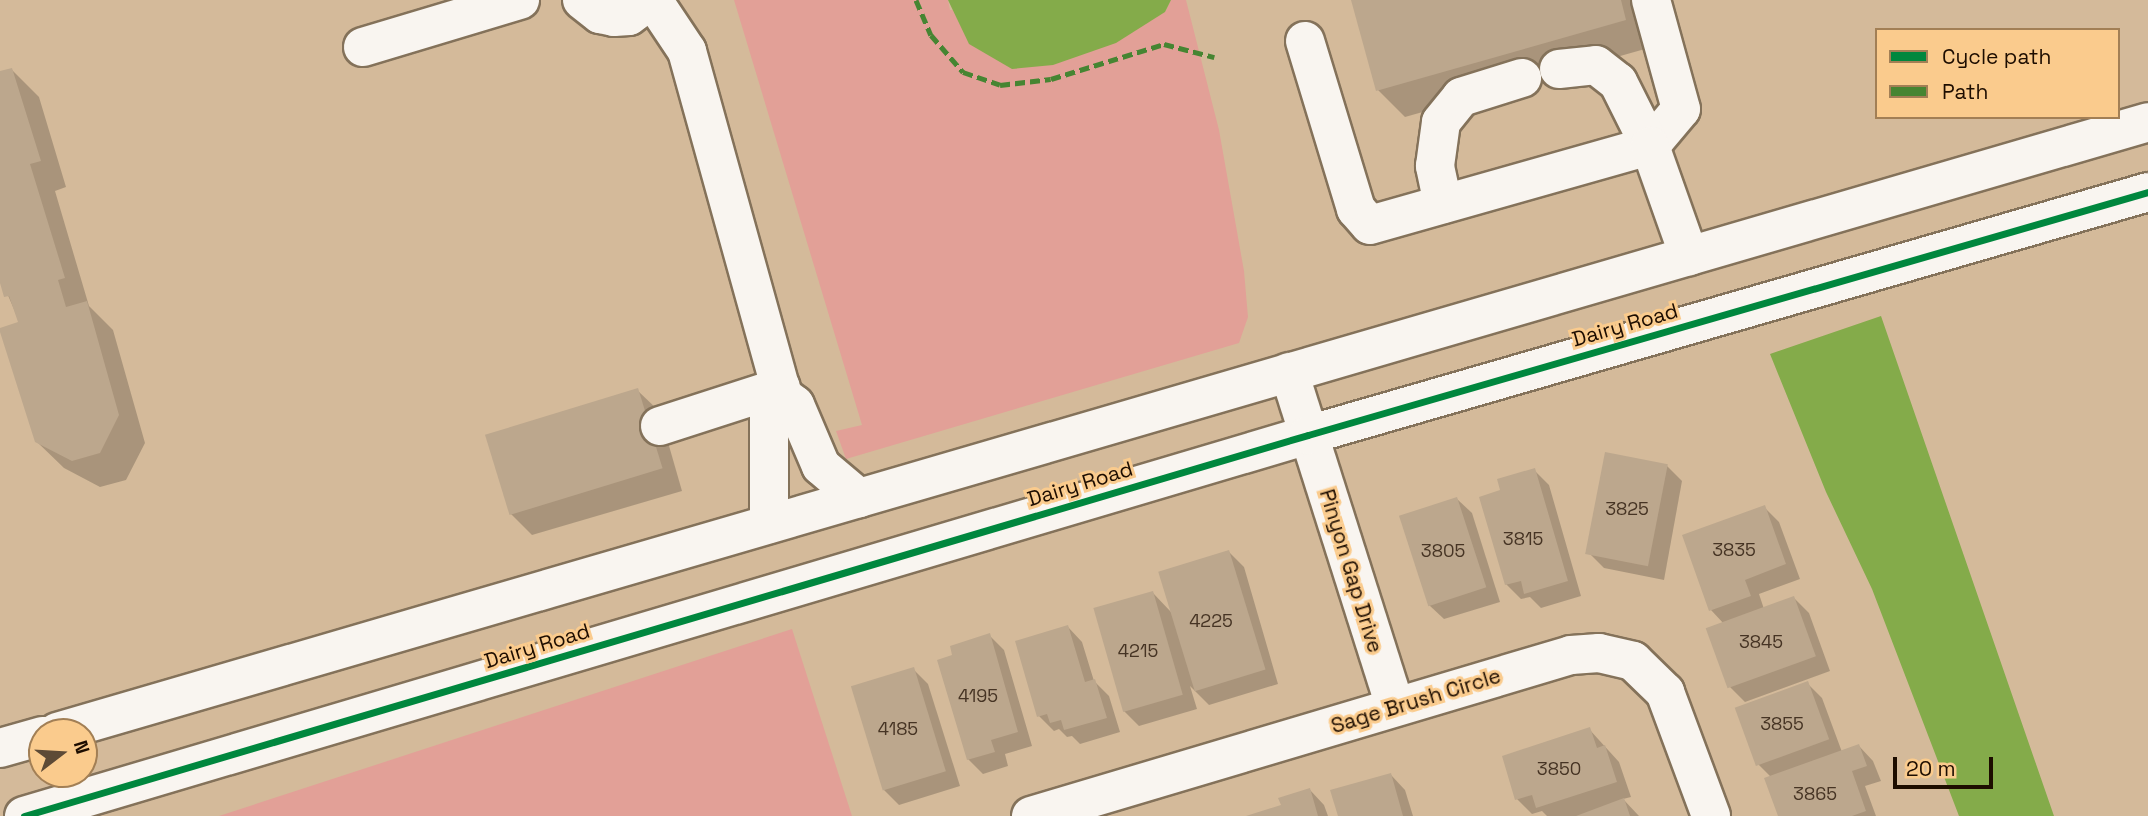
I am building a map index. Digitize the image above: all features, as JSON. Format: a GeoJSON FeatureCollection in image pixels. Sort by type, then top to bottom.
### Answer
{"type":"FeatureCollection","features":[{"type":"Feature","properties":{"kind":"street"},"geometry":{"type":"LineString","coordinates":[[363,47],[520,0]]}},
{"type":"Feature","properties":{"kind":"street"},"geometry":{"type":"LineString","coordinates":[[582,0],[600,14],[614,17],[629,16],[652,0],[687,51],[782,391],[795,405],[821,466],[859,498]]}},
{"type":"Feature","properties":{"kind":"street"},"geometry":{"type":"LineString","coordinates":[[1305,40],[1356,209],[1370,225],[1650,146],[1681,109],[1651,0]]}},
{"type":"Feature","properties":{"kind":"street"},"geometry":{"type":"LineString","coordinates":[[1559,69],[1596,65],[1618,82],[1650,146],[1689,256]]}},
{"type":"Feature","properties":{"kind":"street"},"geometry":{"type":"LineString","coordinates":[[1443,204],[1435,166],[1441,122],[1461,97],[1522,78]]}},
{"type":"Feature","properties":{"kind":"street"},"geometry":{"type":"LineString","coordinates":[[98,720],[2148,122]]}},
{"type":"Feature","properties":{"kind":"street","name":"Dairy Road"},"geometry":{"type":"LineString","coordinates":[[24,816],[1308,435],[2148,192]]}},
{"type":"Feature","properties":{"kind":"street","name":"Pinyon Gap Drive"},"geometry":{"type":"LineString","coordinates":[[1289,372],[1395,707]]}},
{"type":"Feature","properties":{"kind":"street"},"geometry":{"type":"LineString","coordinates":[[660,426],[782,391]]}},
{"type":"Feature","properties":{"kind":"street"},"geometry":{"type":"LineString","coordinates":[[769,524],[769,408],[782,391]]}},
{"type":"Feature","properties":{"kind":"street","name":"Sage Brush Circle"},"geometry":{"type":"LineString","coordinates":[[1031,816],[1571,655],[1599,653],[1633,661],[1665,692],[1712,816]]}},
{"type":"Feature","properties":{"kind":"street"},"geometry":{"type":"LineString","coordinates":[[0,748],[28,740]]}},
{"type":"Feature","properties":{"kind":"shaded area"},"geometry":{"type":"Polygon","coordinates":[[[734,0],[948,0],[950,10],[1165,12],[1171,0],[1186,0],[1219,130],[1244,271],[1248,317],[1239,343],[846,459],[836,431],[862,425],[734,0]]]}},
{"type":"Feature","properties":{"kind":"shaded area"},"geometry":{"type":"Polygon","coordinates":[[[948,0],[1171,0],[1165,12],[1116,43],[1053,65],[1012,69],[969,44],[948,0]]]}},
{"type":"Feature","properties":{"kind":"shaded area"},"geometry":{"type":"Polygon","coordinates":[[[1881,316],[2054,816],[1959,816],[1872,589],[1826,492],[1770,354],[1881,316]]]}},
{"type":"Feature","properties":{"kind":"shaded area"},"geometry":{"type":"Polygon","coordinates":[[[792,629],[852,816],[219,816],[792,629]]]}},
{"type":"Feature","properties":{"kind":"building"},"geometry":{"type":"Polygon","coordinates":[[[1351,0],[1621,0],[1626,20],[1376,91],[1351,0]]]}},
{"type":"Feature","properties":{"kind":"building"},"geometry":{"type":"Polygon","coordinates":[[[12,68],[41,161],[30,164],[65,278],[58,280],[66,307],[87,301],[119,415],[100,453],[72,461],[35,442],[0,332],[0,328],[18,322],[9,296],[4,297],[0,283],[0,71],[12,68]]]}},
{"type":"Feature","properties":{"kind":"building"},"geometry":{"type":"Polygon","coordinates":[[[638,388],[663,468],[510,515],[485,435],[638,388]]]}},
{"type":"Feature","properties":{"kind":"building"},"geometry":{"type":"Polygon","coordinates":[[[1605,452],[1668,464],[1648,566],[1585,554],[1605,452]]]}},
{"type":"Feature","properties":{"kind":"building"},"geometry":{"type":"Polygon","coordinates":[[[1535,468],[1568,581],[1524,594],[1521,581],[1505,585],[1479,497],[1500,490],[1497,479],[1535,468]]]}},
{"type":"Feature","properties":{"kind":"building"},"geometry":{"type":"Polygon","coordinates":[[[1457,497],[1486,587],[1428,606],[1399,516],[1457,497]]]}},
{"type":"Feature","properties":{"kind":"building"},"geometry":{"type":"Polygon","coordinates":[[[1765,505],[1786,564],[1745,580],[1751,596],[1709,611],[1682,535],[1765,505]]]}},
{"type":"Feature","properties":{"kind":"building"},"geometry":{"type":"Polygon","coordinates":[[[1229,550],[1266,670],[1195,691],[1158,572],[1229,550]]]}},
{"type":"Feature","properties":{"kind":"building"},"geometry":{"type":"Polygon","coordinates":[[[1153,591],[1183,695],[1123,712],[1093,608],[1153,591]]]}},
{"type":"Feature","properties":{"kind":"building"},"geometry":{"type":"Polygon","coordinates":[[[1794,596],[1816,656],[1728,688],[1706,628],[1794,596]]]}},
{"type":"Feature","properties":{"kind":"building"},"geometry":{"type":"Polygon","coordinates":[[[1068,625],[1085,682],[1095,679],[1107,718],[1064,730],[1061,720],[1050,723],[1047,714],[1037,717],[1015,641],[1068,625]]]}},
{"type":"Feature","properties":{"kind":"building"},"geometry":{"type":"Polygon","coordinates":[[[990,633],[1018,732],[991,740],[995,752],[967,760],[937,660],[952,655],[950,646],[990,633]]]}},
{"type":"Feature","properties":{"kind":"building"},"geometry":{"type":"Polygon","coordinates":[[[914,667],[946,771],[883,791],[851,686],[914,667]]]}},
{"type":"Feature","properties":{"kind":"building"},"geometry":{"type":"Polygon","coordinates":[[[1808,681],[1829,739],[1756,766],[1735,708],[1808,681]]]}},
{"type":"Feature","properties":{"kind":"building"},"geometry":{"type":"Polygon","coordinates":[[[1590,727],[1597,748],[1605,745],[1617,782],[1536,808],[1532,795],[1515,800],[1502,756],[1590,727]]]}},
{"type":"Feature","properties":{"kind":"building"},"geometry":{"type":"Polygon","coordinates":[[[1859,744],[1867,766],[1852,771],[1866,811],[1852,816],[1778,816],[1764,778],[1859,744]]]}},
{"type":"Feature","properties":{"kind":"building"},"geometry":{"type":"Polygon","coordinates":[[[1391,773],[1403,816],[1338,816],[1330,790],[1391,773]]]}},
{"type":"Feature","properties":{"kind":"building"},"geometry":{"type":"Polygon","coordinates":[[[1310,788],[1318,816],[1246,816],[1281,805],[1278,798],[1310,788]]]}},
{"type":"Feature","properties":{"kind":"building"},"geometry":{"type":"Polygon","coordinates":[[[1624,798],[1630,816],[1576,816],[1624,798]]]}},
{"type":"Feature","properties":{"kind":"marked path"},"geometry":{"type":"LineString","coordinates":[[916,0],[931,35],[963,72],[1000,85],[1051,79],[1164,44],[1214,57]]}},
{"type":"Feature","properties":{"kind":"cycle path"},"geometry":{"type":"LineString","coordinates":[[24,816],[1308,435],[2148,192]]}}]}
